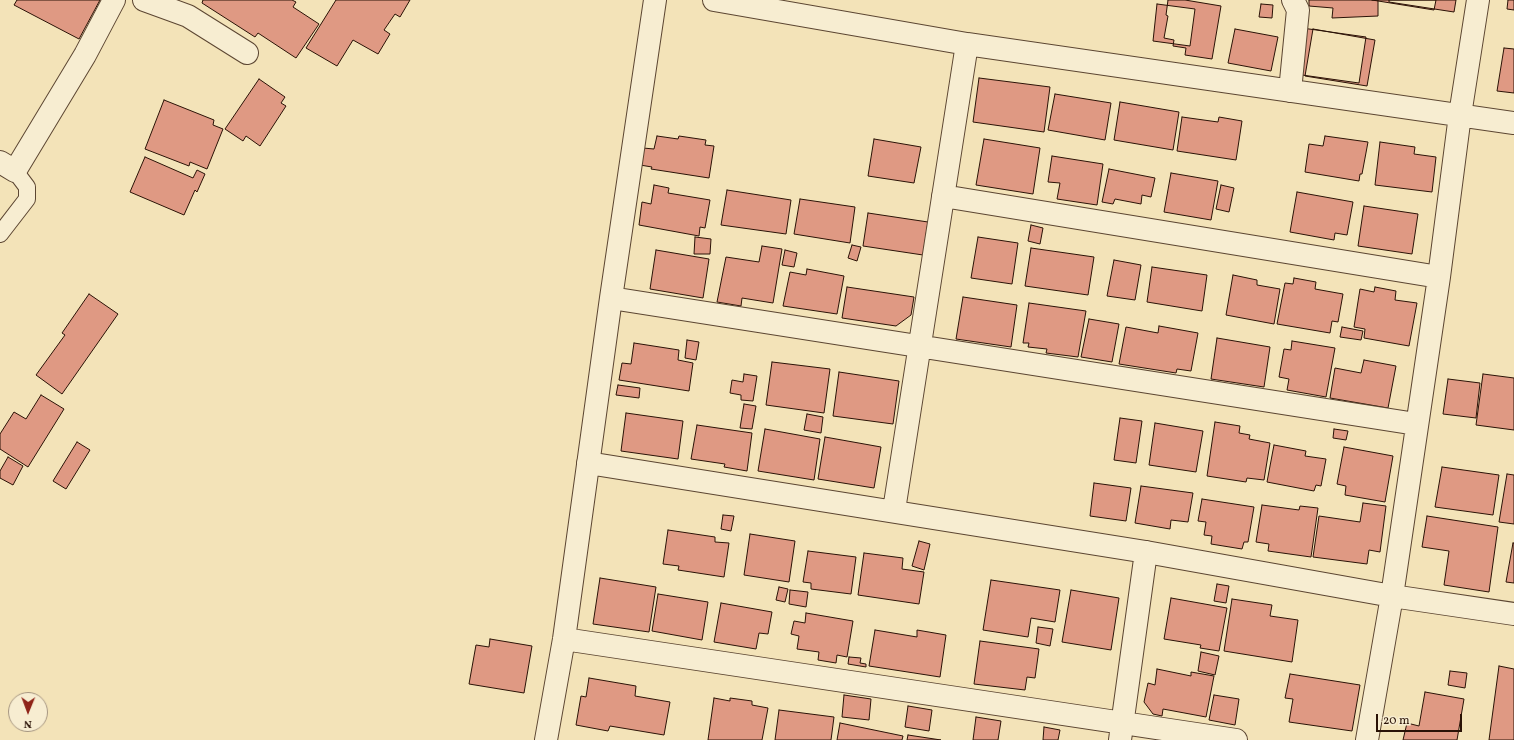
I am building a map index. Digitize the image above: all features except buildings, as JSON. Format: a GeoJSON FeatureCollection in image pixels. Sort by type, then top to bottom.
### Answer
{"type":"FeatureCollection","features":[{"type":"Feature","properties":{"kind":"street"},"geometry":{"type":"LineString","coordinates":[[8,166],[85,55],[114,0]]}},
{"type":"Feature","properties":{"kind":"street"},"geometry":{"type":"LineString","coordinates":[[144,0],[191,8],[247,53]]}},
{"type":"Feature","properties":{"kind":"street"},"geometry":{"type":"LineString","coordinates":[[546,740],[564,638],[611,298],[655,0]]}},
{"type":"Feature","properties":{"kind":"street"},"geometry":{"type":"LineString","coordinates":[[714,0],[967,44],[1514,123]]}},
{"type":"Feature","properties":{"kind":"street"},"geometry":{"type":"LineString","coordinates":[[1290,91],[1298,10],[1293,0]]}},
{"type":"Feature","properties":{"kind":"street"},"geometry":{"type":"LineString","coordinates":[[1367,740],[1392,596],[1416,424],[1439,277],[1460,116],[1478,0]]}},
{"type":"Feature","properties":{"kind":"street"},"geometry":{"type":"LineString","coordinates":[[894,510],[967,44]]}},
{"type":"Feature","properties":{"kind":"street"},"geometry":{"type":"LineString","coordinates":[[943,196],[1439,277]]}},
{"type":"Feature","properties":{"kind":"street"},"geometry":{"type":"LineString","coordinates":[[611,298],[919,348],[1416,424]]}},
{"type":"Feature","properties":{"kind":"street"},"geometry":{"type":"LineString","coordinates":[[588,463],[894,510],[1146,552],[1392,596],[1514,614]]}},
{"type":"Feature","properties":{"kind":"street"},"geometry":{"type":"LineString","coordinates":[[1121,731],[1146,552]]}},
{"type":"Feature","properties":{"kind":"street"},"geometry":{"type":"LineString","coordinates":[[564,638],[1121,731],[1236,740]]}},
{"type":"Feature","properties":{"kind":"lane"},"geometry":{"type":"LineString","coordinates":[[0,234],[27,199],[27,187],[8,166]]}}]}
